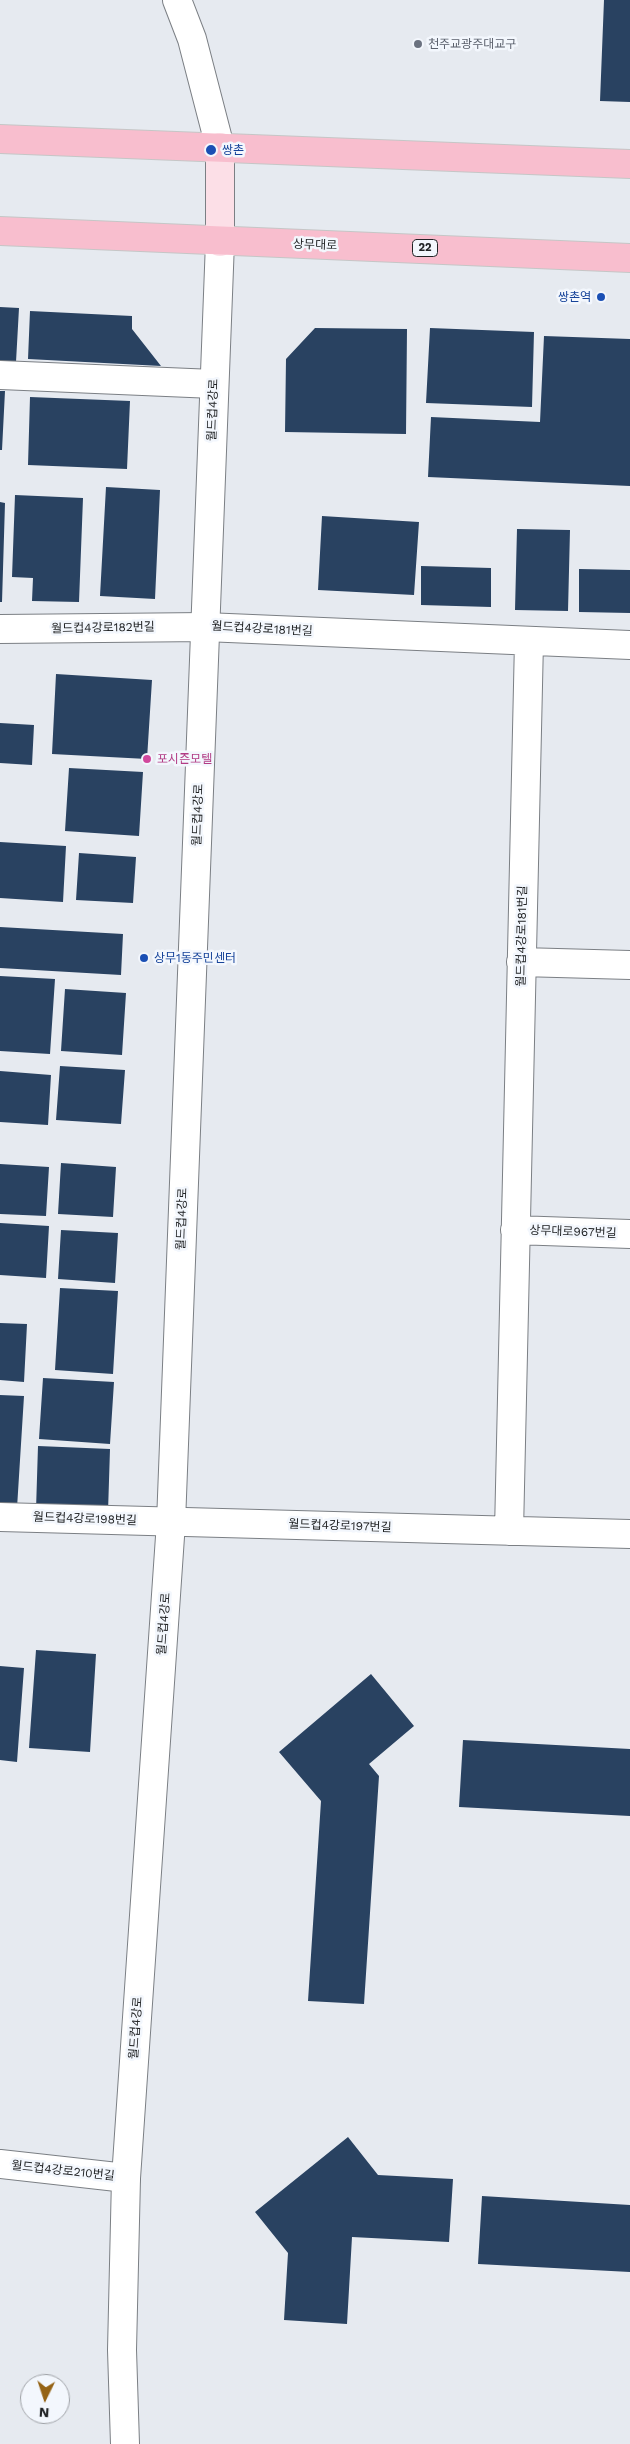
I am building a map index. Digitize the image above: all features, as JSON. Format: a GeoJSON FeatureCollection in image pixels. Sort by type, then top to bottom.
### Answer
{"type":"FeatureCollection","features":[{"type":"Feature","properties":{"kind":"main road"},"geometry":{"type":"LineString","coordinates":[[0,139],[630,164]]}},
{"type":"Feature","properties":{"kind":"main road","name":"월드컵4강로"},"geometry":{"type":"LineString","coordinates":[[220,147],[220,242]]}},
{"type":"Feature","properties":{"kind":"main road","name":"상무대로"},"geometry":{"type":"LineString","coordinates":[[0,231],[220,242],[492,251],[630,258]]}},
{"type":"Feature","properties":{"kind":"street","name":"월드컵4강로"},"geometry":{"type":"LineString","coordinates":[[177,0],[192,39],[220,147]]}},
{"type":"Feature","properties":{"kind":"street","name":"월드컵4강로"},"geometry":{"type":"LineString","coordinates":[[125,2444],[122,2350],[126,2178],[171,1522],[220,242]]}},
{"type":"Feature","properties":{"kind":"street"},"geometry":{"type":"LineString","coordinates":[[0,375],[214,384]]}},
{"type":"Feature","properties":{"kind":"street","name":"월드컵4강로182번길"},"geometry":{"type":"LineString","coordinates":[[0,629],[205,627]]}},
{"type":"Feature","properties":{"kind":"street","name":"월드컵4강로181번길"},"geometry":{"type":"LineString","coordinates":[[205,627],[630,645]]}},
{"type":"Feature","properties":{"kind":"street","name":"월드컵4강로181번길"},"geometry":{"type":"LineString","coordinates":[[516,1230],[529,642]]}},
{"type":"Feature","properties":{"kind":"street"},"geometry":{"type":"LineString","coordinates":[[521,962],[630,965]]}},
{"type":"Feature","properties":{"kind":"street"},"geometry":{"type":"LineString","coordinates":[[509,1531],[516,1230]]}},
{"type":"Feature","properties":{"kind":"street","name":"상무대로967번길"},"geometry":{"type":"LineString","coordinates":[[516,1230],[630,1234]]}},
{"type":"Feature","properties":{"kind":"street","name":"월드컵4강로198번길"},"geometry":{"type":"LineString","coordinates":[[0,1516],[171,1522]]}},
{"type":"Feature","properties":{"kind":"street","name":"월드컵4강로197번길"},"geometry":{"type":"LineString","coordinates":[[171,1522],[630,1534]]}},
{"type":"Feature","properties":{"kind":"street","name":"월드컵4강로210번길"},"geometry":{"type":"LineString","coordinates":[[0,2164],[126,2178]]}},
{"type":"Feature","properties":{"kind":"building"},"geometry":{"type":"Polygon","coordinates":[[[604,0],[630,0],[630,102],[600,101],[604,0]]]}},
{"type":"Feature","properties":{"kind":"building"},"geometry":{"type":"Polygon","coordinates":[[[0,307],[19,308],[16,362],[0,361],[0,307]]]}},
{"type":"Feature","properties":{"kind":"building"},"geometry":{"type":"Polygon","coordinates":[[[30,311],[132,316],[132,329],[161,366],[28,359],[30,311]]]}},
{"type":"Feature","properties":{"kind":"building"},"geometry":{"type":"Polygon","coordinates":[[[315,328],[407,329],[406,434],[285,432],[286,359],[315,328]]]}},
{"type":"Feature","properties":{"kind":"building"},"geometry":{"type":"Polygon","coordinates":[[[430,328],[534,332],[532,407],[426,403],[430,328]]]}},
{"type":"Feature","properties":{"kind":"building"},"geometry":{"type":"Polygon","coordinates":[[[544,336],[630,339],[630,486],[428,477],[431,417],[540,422],[544,336]]]}},
{"type":"Feature","properties":{"kind":"building"},"geometry":{"type":"Polygon","coordinates":[[[0,391],[5,391],[2,450],[0,450],[0,391]]]}},
{"type":"Feature","properties":{"kind":"building"},"geometry":{"type":"Polygon","coordinates":[[[30,397],[130,401],[127,469],[28,465],[30,397]]]}},
{"type":"Feature","properties":{"kind":"building"},"geometry":{"type":"Polygon","coordinates":[[[106,487],[160,490],[155,599],[100,596],[106,487]]]}},
{"type":"Feature","properties":{"kind":"building"},"geometry":{"type":"Polygon","coordinates":[[[15,495],[83,498],[79,602],[32,601],[33,578],[12,577],[15,495]]]}},
{"type":"Feature","properties":{"kind":"building"},"geometry":{"type":"Polygon","coordinates":[[[0,502],[5,503],[2,602],[0,602],[0,502]]]}},
{"type":"Feature","properties":{"kind":"building"},"geometry":{"type":"Polygon","coordinates":[[[322,516],[419,522],[414,595],[318,590],[322,516]]]}},
{"type":"Feature","properties":{"kind":"building"},"geometry":{"type":"Polygon","coordinates":[[[517,529],[570,530],[568,611],[515,610],[517,529]]]}},
{"type":"Feature","properties":{"kind":"building"},"geometry":{"type":"Polygon","coordinates":[[[421,566],[491,568],[491,607],[421,605],[421,566]]]}},
{"type":"Feature","properties":{"kind":"building"},"geometry":{"type":"Polygon","coordinates":[[[579,569],[630,570],[630,613],[579,612],[579,569]]]}},
{"type":"Feature","properties":{"kind":"building"},"geometry":{"type":"Polygon","coordinates":[[[56,674],[152,680],[147,759],[52,754],[56,674]]]}},
{"type":"Feature","properties":{"kind":"building"},"geometry":{"type":"Polygon","coordinates":[[[0,723],[34,725],[32,765],[0,763],[0,723]]]}},
{"type":"Feature","properties":{"kind":"building"},"geometry":{"type":"Polygon","coordinates":[[[69,768],[143,772],[139,836],[65,831],[69,768]]]}},
{"type":"Feature","properties":{"kind":"building"},"geometry":{"type":"Polygon","coordinates":[[[0,842],[66,846],[63,902],[0,898],[0,842]]]}},
{"type":"Feature","properties":{"kind":"building"},"geometry":{"type":"Polygon","coordinates":[[[79,853],[136,857],[133,903],[76,900],[79,853]]]}},
{"type":"Feature","properties":{"kind":"building"},"geometry":{"type":"Polygon","coordinates":[[[0,927],[123,934],[121,975],[0,968],[0,927]]]}},
{"type":"Feature","properties":{"kind":"building"},"geometry":{"type":"Polygon","coordinates":[[[0,976],[55,979],[50,1054],[0,1051],[0,976]]]}},
{"type":"Feature","properties":{"kind":"building"},"geometry":{"type":"Polygon","coordinates":[[[65,989],[126,993],[122,1055],[61,1051],[65,989]]]}},
{"type":"Feature","properties":{"kind":"building"},"geometry":{"type":"Polygon","coordinates":[[[60,1066],[125,1070],[121,1124],[56,1120],[60,1066]]]}},
{"type":"Feature","properties":{"kind":"building"},"geometry":{"type":"Polygon","coordinates":[[[0,1071],[51,1075],[48,1125],[0,1122],[0,1071]]]}},
{"type":"Feature","properties":{"kind":"building"},"geometry":{"type":"Polygon","coordinates":[[[61,1163],[116,1167],[113,1217],[58,1214],[61,1163]]]}},
{"type":"Feature","properties":{"kind":"building"},"geometry":{"type":"Polygon","coordinates":[[[0,1164],[49,1167],[46,1216],[0,1214],[0,1164]]]}},
{"type":"Feature","properties":{"kind":"building"},"geometry":{"type":"Polygon","coordinates":[[[0,1223],[49,1226],[46,1278],[0,1275],[0,1223]]]}},
{"type":"Feature","properties":{"kind":"building"},"geometry":{"type":"Polygon","coordinates":[[[61,1230],[118,1233],[115,1283],[58,1279],[61,1230]]]}},
{"type":"Feature","properties":{"kind":"building"},"geometry":{"type":"Polygon","coordinates":[[[60,1288],[118,1291],[113,1374],[55,1370],[60,1288]]]}},
{"type":"Feature","properties":{"kind":"building"},"geometry":{"type":"Polygon","coordinates":[[[0,1323],[27,1324],[24,1382],[0,1380],[0,1323]]]}},
{"type":"Feature","properties":{"kind":"building"},"geometry":{"type":"Polygon","coordinates":[[[43,1378],[114,1382],[110,1444],[39,1439],[43,1378]]]}},
{"type":"Feature","properties":{"kind":"building"},"geometry":{"type":"Polygon","coordinates":[[[0,1395],[24,1396],[17,1508],[0,1507],[0,1395]]]}},
{"type":"Feature","properties":{"kind":"building"},"geometry":{"type":"Polygon","coordinates":[[[38,1446],[110,1449],[108,1512],[36,1510],[38,1446]]]}},
{"type":"Feature","properties":{"kind":"building"},"geometry":{"type":"Polygon","coordinates":[[[36,1650],[96,1654],[90,1752],[29,1748],[36,1650]]]}},
{"type":"Feature","properties":{"kind":"building"},"geometry":{"type":"Polygon","coordinates":[[[0,1666],[24,1668],[17,1762],[0,1760],[0,1666]]]}},
{"type":"Feature","properties":{"kind":"building"},"geometry":{"type":"Polygon","coordinates":[[[371,1674],[414,1726],[369,1764],[379,1776],[364,2004],[308,2001],[321,1801],[279,1752],[371,1674]]]}},
{"type":"Feature","properties":{"kind":"building"},"geometry":{"type":"Polygon","coordinates":[[[463,1740],[630,1749],[630,1816],[459,1807],[463,1740]]]}},
{"type":"Feature","properties":{"kind":"building"},"geometry":{"type":"Polygon","coordinates":[[[348,2137],[378,2175],[453,2179],[449,2242],[352,2237],[347,2324],[284,2320],[288,2253],[255,2212],[348,2137]]]}},
{"type":"Feature","properties":{"kind":"building"},"geometry":{"type":"Polygon","coordinates":[[[482,2196],[630,2205],[630,2272],[478,2264],[482,2196]]]}},
{"type":"Feature","properties":{"kind":"place","name":"천주교광주대교구"},"geometry":{"type":"Point","coordinates":[418,44]}},
{"type":"Feature","properties":{"kind":"place","name":"쌍촌"},"geometry":{"type":"Point","coordinates":[211,150]}},
{"type":"Feature","properties":{"kind":"place","name":"쌍촌역"},"geometry":{"type":"Point","coordinates":[601,297]}},
{"type":"Feature","properties":{"kind":"place","name":"포시즌모텔"},"geometry":{"type":"Point","coordinates":[147,759]}},
{"type":"Feature","properties":{"kind":"place","name":"상무1동주민센터"},"geometry":{"type":"Point","coordinates":[144,958]}}]}
